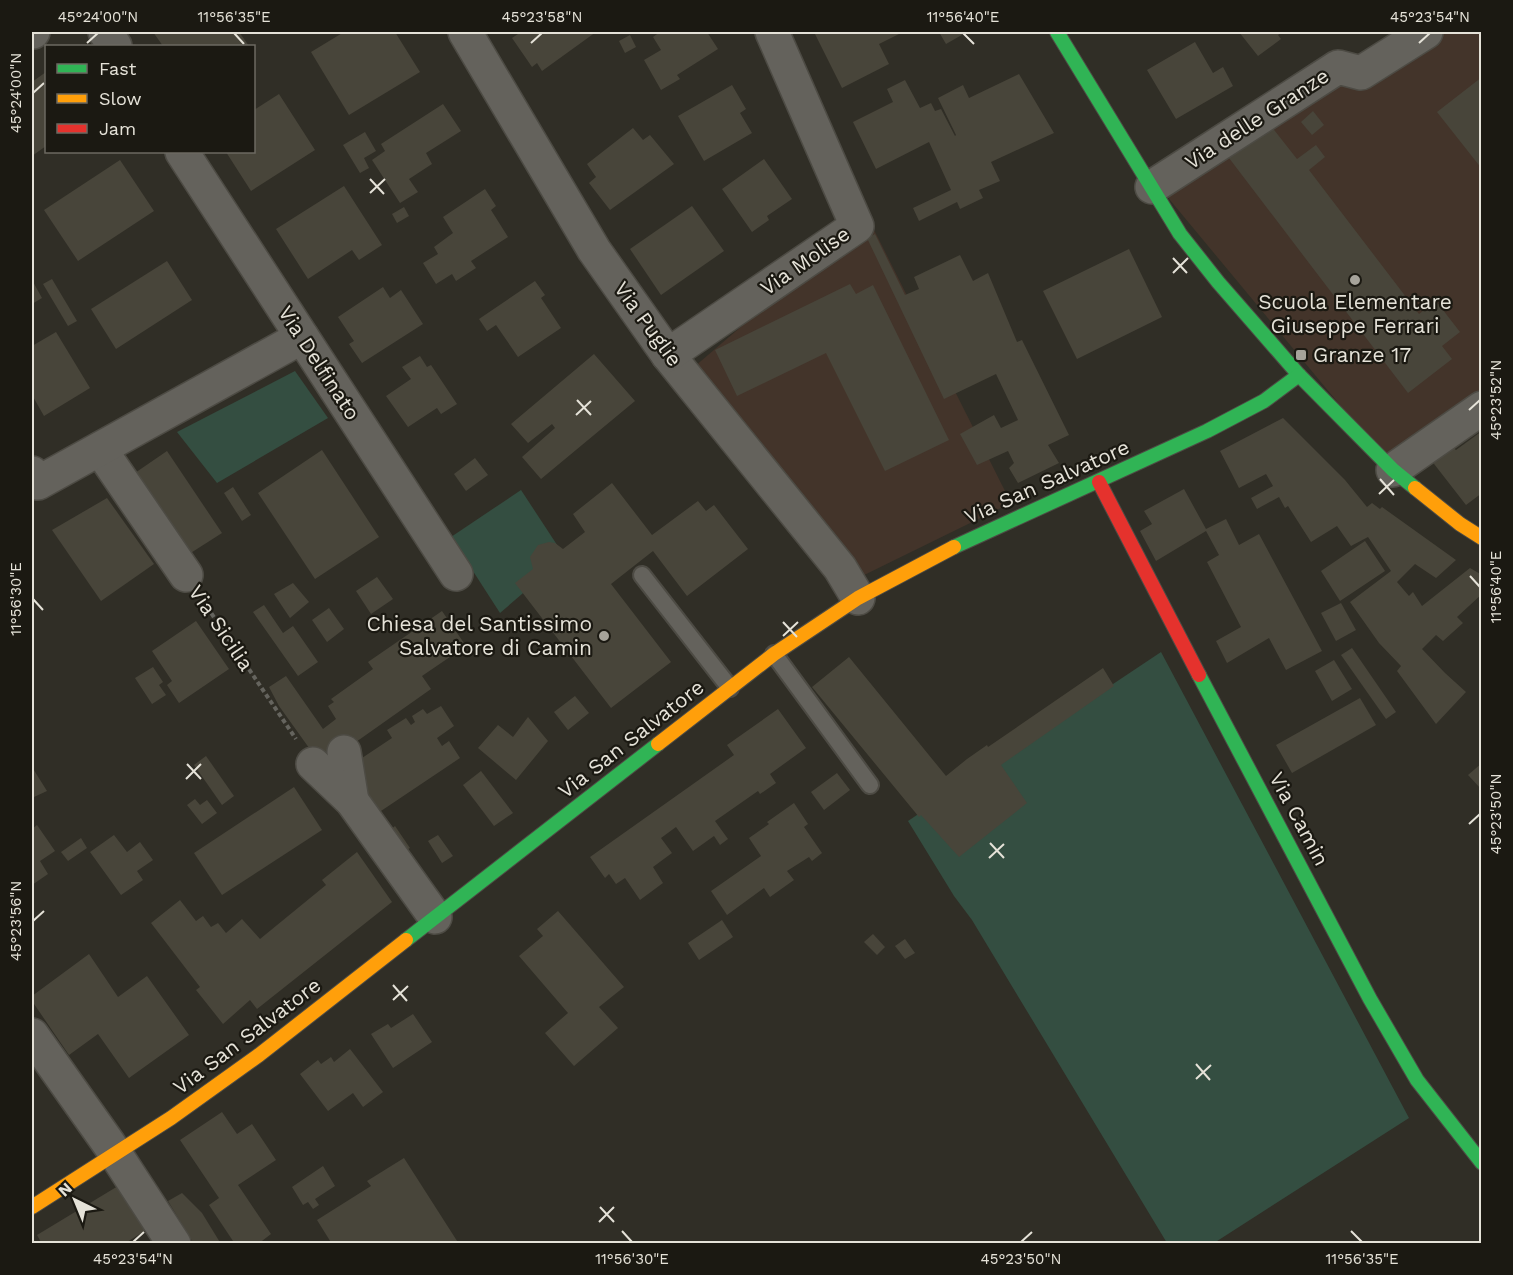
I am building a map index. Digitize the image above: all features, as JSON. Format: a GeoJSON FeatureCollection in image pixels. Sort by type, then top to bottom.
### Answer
{"type":"FeatureCollection","features":[{"type":"Feature","properties":{"kind":"street"},"geometry":{"type":"LineString","coordinates":[[105,32],[113,45]]}},
{"type":"Feature","properties":{"kind":"street","name":"Via Puglie"},"geometry":{"type":"LineString","coordinates":[[465,32],[594,250],[668,355],[840,568],[858,598]]}},
{"type":"Feature","properties":{"kind":"street","name":"Via Molise"},"geometry":{"type":"LineString","coordinates":[[668,355],[857,226],[772,32]]}},
{"type":"Feature","properties":{"kind":"street"},"geometry":{"type":"LineString","coordinates":[[1057,32],[1180,234],[1218,282],[1299,375],[1393,470],[1460,524],[1482,538]]}},
{"type":"Feature","properties":{"kind":"street","name":"Via delle Granze"},"geometry":{"type":"LineString","coordinates":[[1152,187],[1338,67],[1361,73],[1426,32]]}},
{"type":"Feature","properties":{"kind":"street","name":"Via Delfinato"},"geometry":{"type":"LineString","coordinates":[[183,153],[456,574]]}},
{"type":"Feature","properties":{"kind":"street"},"geometry":{"type":"LineString","coordinates":[[32,473],[38,483],[302,337]]}},
{"type":"Feature","properties":{"kind":"street","name":"Via San Salvatore"},"geometry":{"type":"LineString","coordinates":[[32,1207],[171,1118],[259,1055],[774,654],[858,598],[976,536],[1207,431],[1264,401],[1299,375]]}},
{"type":"Feature","properties":{"kind":"street"},"geometry":{"type":"LineString","coordinates":[[1393,470],[1482,408]]}},
{"type":"Feature","properties":{"kind":"street","name":"Via Sicilia"},"geometry":{"type":"LineString","coordinates":[[100,448],[186,575]]}},
{"type":"Feature","properties":{"kind":"street","name":"Via Camin"},"geometry":{"type":"LineString","coordinates":[[1099,482],[1370,999],[1417,1080],[1482,1163]]}},
{"type":"Feature","properties":{"kind":"street"},"geometry":{"type":"LineString","coordinates":[[344,752],[352,801]]}},
{"type":"Feature","properties":{"kind":"street"},"geometry":{"type":"LineString","coordinates":[[313,764],[352,801],[435,917]]}},
{"type":"Feature","properties":{"kind":"street"},"geometry":{"type":"LineString","coordinates":[[32,1035],[116,1154],[174,1244]]}},
{"type":"Feature","properties":{"kind":"lane"},"geometry":{"type":"LineString","coordinates":[[642,575],[730,688]]}},
{"type":"Feature","properties":{"kind":"lane"},"geometry":{"type":"LineString","coordinates":[[774,654],[870,785]]}},
{"type":"Feature","properties":{"kind":"path","name":"Via Sicilia"},"geometry":{"type":"LineString","coordinates":[[186,575],[313,764]]}},
{"type":"Feature","properties":{"kind":"shaded area","name":"Scuola Elementare Giuseppe Ferrari"},"geometry":{"type":"Polygon","coordinates":[[[1439,32],[1481,32],[1481,406],[1393,469],[1160,188],[1337,70],[1439,32]]]}},
{"type":"Feature","properties":{"kind":"shaded area"},"geometry":{"type":"Polygon","coordinates":[[[868,218],[1011,503],[854,580],[694,367],[868,218]]]}},
{"type":"Feature","properties":{"kind":"green space"},"geometry":{"type":"Polygon","coordinates":[[[295,371],[328,418],[217,483],[177,432],[295,371]]]}},
{"type":"Feature","properties":{"kind":"green space"},"geometry":{"type":"Polygon","coordinates":[[[521,490],[565,557],[500,613],[451,537],[521,490]]]}},
{"type":"Feature","properties":{"kind":"green space"},"geometry":{"type":"Polygon","coordinates":[[[1161,652],[1409,1118],[1214,1243],[1167,1243],[972,920],[954,896],[908,821],[1161,652]]]}},
{"type":"Feature","properties":{"kind":"building"},"geometry":{"type":"Polygon","coordinates":[[[153,32],[239,32],[248,45],[162,45],[153,32]]]}},
{"type":"Feature","properties":{"kind":"building"},"geometry":{"type":"Polygon","coordinates":[[[344,32],[395,32],[420,72],[349,115],[311,52],[344,32]]]}},
{"type":"Feature","properties":{"kind":"building"},"geometry":{"type":"Polygon","coordinates":[[[521,32],[596,32],[542,71],[537,63],[532,67],[512,38],[521,32]]]}},
{"type":"Feature","properties":{"kind":"building"},"geometry":{"type":"Polygon","coordinates":[[[660,32],[707,32],[718,49],[677,75],[680,79],[661,90],[644,60],[661,50],[653,37],[660,32]]]}},
{"type":"Feature","properties":{"kind":"building"},"geometry":{"type":"Polygon","coordinates":[[[814,32],[901,33],[879,44],[889,64],[842,88],[814,32]]]}},
{"type":"Feature","properties":{"kind":"building"},"geometry":{"type":"Polygon","coordinates":[[[939,32],[967,32],[946,44],[939,32]]]}},
{"type":"Feature","properties":{"kind":"building"},"geometry":{"type":"Polygon","coordinates":[[[1239,32],[1283,32],[1278,35],[1281,39],[1258,56],[1239,32]]]}},
{"type":"Feature","properties":{"kind":"building"},"geometry":{"type":"Polygon","coordinates":[[[630,35],[636,47],[625,53],[619,41],[630,35]]]}},
{"type":"Feature","properties":{"kind":"building"},"geometry":{"type":"Polygon","coordinates":[[[1195,42],[1213,73],[1223,67],[1233,86],[1176,119],[1147,70],[1195,42]]]}},
{"type":"Feature","properties":{"kind":"building"},"geometry":{"type":"Polygon","coordinates":[[[45,73],[45,147],[32,156],[32,82],[45,73]]]}},
{"type":"Feature","properties":{"kind":"building"},"geometry":{"type":"Polygon","coordinates":[[[1019,74],[1054,133],[991,162],[1000,181],[979,190],[983,198],[960,209],[957,202],[919,221],[913,208],[951,190],[929,142],[876,169],[853,122],[893,102],[887,89],[905,80],[920,108],[931,103],[935,111],[941,109],[955,136],[938,98],[963,85],[969,98],[1019,74]]]}},
{"type":"Feature","properties":{"kind":"building"},"geometry":{"type":"Polygon","coordinates":[[[1482,77],[1482,169],[1437,112],[1482,77]]]}},
{"type":"Feature","properties":{"kind":"building"},"geometry":{"type":"Polygon","coordinates":[[[732,85],[746,109],[740,113],[752,133],[704,161],[678,116],[732,85]]]}},
{"type":"Feature","properties":{"kind":"building"},"geometry":{"type":"Polygon","coordinates":[[[279,94],[315,150],[251,191],[227,153],[255,153],[255,109],[279,94]]]}},
{"type":"Feature","properties":{"kind":"building"},"geometry":{"type":"Polygon","coordinates":[[[443,104],[461,131],[426,153],[432,164],[409,179],[418,192],[400,203],[372,160],[385,151],[381,144],[443,104]]]}},
{"type":"Feature","properties":{"kind":"building"},"geometry":{"type":"Polygon","coordinates":[[[1313,111],[1324,125],[1312,135],[1301,122],[1313,111]]]}},
{"type":"Feature","properties":{"kind":"building"},"geometry":{"type":"Polygon","coordinates":[[[1271,126],[1297,159],[1316,145],[1325,157],[1309,170],[1419,314],[1436,301],[1460,332],[1442,346],[1452,359],[1408,393],[1229,158],[1271,126]]]}},
{"type":"Feature","properties":{"kind":"building"},"geometry":{"type":"Polygon","coordinates":[[[633,128],[643,140],[650,135],[674,164],[610,210],[589,183],[596,177],[587,164],[633,128]]]}},
{"type":"Feature","properties":{"kind":"building"},"geometry":{"type":"Polygon","coordinates":[[[365,132],[376,151],[364,158],[369,168],[360,173],[343,145],[365,132]]]}},
{"type":"Feature","properties":{"kind":"building"},"geometry":{"type":"Polygon","coordinates":[[[764,159],[792,199],[767,216],[769,220],[752,232],[722,189],[764,159]]]}},
{"type":"Feature","properties":{"kind":"building"},"geometry":{"type":"Polygon","coordinates":[[[120,160],[154,211],[78,261],[44,210],[120,160]]]}},
{"type":"Feature","properties":{"kind":"building"},"geometry":{"type":"Polygon","coordinates":[[[344,186],[382,245],[359,260],[352,250],[308,279],[276,229],[344,186]]]}},
{"type":"Feature","properties":{"kind":"building"},"geometry":{"type":"Polygon","coordinates":[[[485,189],[496,206],[491,210],[508,237],[471,261],[476,268],[456,281],[452,274],[436,284],[423,263],[438,254],[434,247],[453,233],[443,217],[485,189]]]}},
{"type":"Feature","properties":{"kind":"building"},"geometry":{"type":"Polygon","coordinates":[[[692,206],[724,251],[661,295],[630,249],[692,206]]]}},
{"type":"Feature","properties":{"kind":"building"},"geometry":{"type":"Polygon","coordinates":[[[404,207],[409,216],[397,223],[392,214],[404,207]]]}},
{"type":"Feature","properties":{"kind":"building"},"geometry":{"type":"Polygon","coordinates":[[[875,234],[905,295],[919,289],[914,277],[960,255],[973,281],[988,273],[1017,342],[1022,340],[1069,435],[1048,445],[1059,463],[1018,483],[1009,468],[1014,463],[1008,451],[977,465],[960,434],[994,415],[1001,428],[1018,420],[996,374],[944,399],[867,238],[875,234]]]}},
{"type":"Feature","properties":{"kind":"building"},"geometry":{"type":"Polygon","coordinates":[[[1129,249],[1162,317],[1077,359],[1043,291],[1129,249]]]}},
{"type":"Feature","properties":{"kind":"building"},"geometry":{"type":"Polygon","coordinates":[[[167,261],[192,300],[116,349],[91,309],[167,261]]]}},
{"type":"Feature","properties":{"kind":"building"},"geometry":{"type":"Polygon","coordinates":[[[52,279],[77,321],[68,326],[43,284],[52,279]]]}},
{"type":"Feature","properties":{"kind":"building"},"geometry":{"type":"Polygon","coordinates":[[[32,280],[42,298],[32,304],[32,280]]]}},
{"type":"Feature","properties":{"kind":"building"},"geometry":{"type":"Polygon","coordinates":[[[535,281],[545,295],[541,298],[561,328],[518,357],[496,325],[487,331],[479,319],[535,281]]]}},
{"type":"Feature","properties":{"kind":"building"},"geometry":{"type":"Polygon","coordinates":[[[850,284],[856,294],[873,285],[949,440],[885,471],[826,353],[737,396],[715,350],[850,284]]]}},
{"type":"Feature","properties":{"kind":"building"},"geometry":{"type":"Polygon","coordinates":[[[383,287],[390,298],[401,290],[423,324],[362,363],[349,344],[354,341],[338,317],[383,287]]]}},
{"type":"Feature","properties":{"kind":"building"},"geometry":{"type":"Polygon","coordinates":[[[56,332],[90,388],[44,416],[32,395],[32,346],[56,332]]]}},
{"type":"Feature","properties":{"kind":"building"},"geometry":{"type":"Polygon","coordinates":[[[594,354],[635,401],[541,479],[522,457],[555,428],[552,424],[528,443],[511,424],[594,354]]]}},
{"type":"Feature","properties":{"kind":"building"},"geometry":{"type":"Polygon","coordinates":[[[420,356],[427,367],[431,365],[457,404],[441,414],[437,408],[408,427],[386,396],[411,379],[402,367],[420,356]]]}},
{"type":"Feature","properties":{"kind":"building"},"geometry":{"type":"Polygon","coordinates":[[[1283,418],[1345,480],[1367,507],[1372,503],[1380,509],[1382,507],[1456,560],[1436,578],[1415,564],[1397,582],[1409,596],[1413,592],[1422,606],[1470,568],[1482,575],[1482,594],[1457,617],[1463,623],[1443,641],[1436,635],[1422,649],[1466,692],[1436,724],[1397,671],[1401,666],[1379,643],[1350,602],[1391,571],[1368,537],[1351,546],[1337,526],[1311,542],[1288,506],[1285,508],[1279,497],[1257,509],[1251,498],[1273,486],[1266,474],[1239,488],[1220,451],[1283,418]]]}},
{"type":"Feature","properties":{"kind":"building"},"geometry":{"type":"Polygon","coordinates":[[[1482,431],[1482,493],[1466,505],[1431,460],[1450,445],[1456,450],[1482,431]]]}},
{"type":"Feature","properties":{"kind":"building"},"geometry":{"type":"Polygon","coordinates":[[[322,450],[379,537],[315,579],[258,493],[322,450]]]}},
{"type":"Feature","properties":{"kind":"building"},"geometry":{"type":"Polygon","coordinates":[[[167,451],[222,533],[186,556],[132,475],[167,451]]]}},
{"type":"Feature","properties":{"kind":"building"},"geometry":{"type":"Polygon","coordinates":[[[475,458],[488,475],[466,491],[454,474],[475,458]]]}},
{"type":"Feature","properties":{"kind":"building"},"geometry":{"type":"Polygon","coordinates":[[[612,483],[652,535],[698,501],[706,511],[714,505],[748,549],[687,596],[653,551],[611,584],[671,662],[611,708],[515,583],[533,569],[530,557],[538,545],[549,542],[563,549],[585,532],[573,514],[612,483]]]}},
{"type":"Feature","properties":{"kind":"building"},"geometry":{"type":"Polygon","coordinates":[[[233,487],[251,515],[242,521],[224,493],[233,487]]]}},
{"type":"Feature","properties":{"kind":"building"},"geometry":{"type":"Polygon","coordinates":[[[1184,489],[1206,529],[1226,519],[1239,545],[1259,534],[1322,651],[1286,670],[1269,638],[1227,663],[1216,641],[1241,627],[1207,562],[1219,555],[1206,531],[1156,561],[1140,531],[1152,524],[1144,511],[1184,489]]]}},
{"type":"Feature","properties":{"kind":"building"},"geometry":{"type":"Polygon","coordinates":[[[107,498],[154,564],[101,601],[52,530],[107,498]]]}},
{"type":"Feature","properties":{"kind":"building"},"geometry":{"type":"Polygon","coordinates":[[[1365,541],[1385,571],[1340,601],[1321,571],[1365,541]]]}},
{"type":"Feature","properties":{"kind":"building"},"geometry":{"type":"Polygon","coordinates":[[[377,577],[393,599],[371,614],[356,591],[377,577]]]}},
{"type":"Feature","properties":{"kind":"building"},"geometry":{"type":"Polygon","coordinates":[[[293,583],[309,602],[290,618],[274,594],[293,583]]]}},
{"type":"Feature","properties":{"kind":"building"},"geometry":{"type":"Polygon","coordinates":[[[1341,603],[1356,630],[1336,641],[1321,613],[1341,603]]]}},
{"type":"Feature","properties":{"kind":"building"},"geometry":{"type":"Polygon","coordinates":[[[264,605],[283,633],[293,626],[318,662],[298,676],[253,612],[264,605]]]}},
{"type":"Feature","properties":{"kind":"building"},"geometry":{"type":"Polygon","coordinates":[[[329,608],[344,629],[327,642],[312,620],[329,608]]]}},
{"type":"Feature","properties":{"kind":"building"},"geometry":{"type":"Polygon","coordinates":[[[442,611],[466,646],[422,676],[431,689],[322,766],[279,706],[269,687],[286,676],[323,729],[336,719],[328,706],[334,702],[331,699],[373,669],[368,662],[442,611]]]}},
{"type":"Feature","properties":{"kind":"building"},"geometry":{"type":"Polygon","coordinates":[[[196,621],[229,669],[179,703],[167,685],[172,681],[152,651],[196,621]]]}},
{"type":"Feature","properties":{"kind":"building"},"geometry":{"type":"Polygon","coordinates":[[[1352,648],[1396,712],[1386,719],[1341,655],[1352,648]]]}},
{"type":"Feature","properties":{"kind":"building"},"geometry":{"type":"Polygon","coordinates":[[[849,657],[946,776],[987,745],[988,747],[1103,668],[1114,686],[1001,765],[1027,803],[959,857],[921,815],[919,817],[812,687],[849,657]]]}},
{"type":"Feature","properties":{"kind":"building"},"geometry":{"type":"Polygon","coordinates":[[[1334,660],[1352,689],[1332,701],[1315,671],[1334,660]]]}},
{"type":"Feature","properties":{"kind":"building"},"geometry":{"type":"Polygon","coordinates":[[[153,667],[163,682],[159,685],[166,695],[152,704],[135,678],[153,667]]]}},
{"type":"Feature","properties":{"kind":"building"},"geometry":{"type":"Polygon","coordinates":[[[575,696],[589,713],[568,730],[554,712],[575,696]]]}},
{"type":"Feature","properties":{"kind":"building"},"geometry":{"type":"Polygon","coordinates":[[[1360,698],[1376,725],[1292,773],[1276,745],[1360,698]]]}},
{"type":"Feature","properties":{"kind":"building"},"geometry":{"type":"Polygon","coordinates":[[[441,706],[454,726],[437,738],[442,746],[449,741],[460,758],[378,813],[347,768],[392,738],[387,730],[406,718],[411,725],[415,722],[412,716],[423,709],[427,714],[441,706]]]}},
{"type":"Feature","properties":{"kind":"building"},"geometry":{"type":"Polygon","coordinates":[[[778,709],[806,748],[770,774],[776,783],[760,794],[758,791],[715,821],[728,839],[720,845],[714,836],[693,851],[676,827],[661,838],[672,853],[653,867],[663,883],[640,900],[625,878],[616,884],[609,874],[605,878],[590,857],[734,755],[727,745],[778,709]]]}},
{"type":"Feature","properties":{"kind":"building"},"geometry":{"type":"Polygon","coordinates":[[[528,717],[548,741],[516,780],[478,748],[498,725],[513,737],[528,717]]]}},
{"type":"Feature","properties":{"kind":"building"},"geometry":{"type":"Polygon","coordinates":[[[206,756],[234,796],[222,805],[194,765],[206,756]]]}},
{"type":"Feature","properties":{"kind":"building"},"geometry":{"type":"Polygon","coordinates":[[[1482,763],[1482,790],[1468,775],[1482,763]]]}},
{"type":"Feature","properties":{"kind":"building"},"geometry":{"type":"Polygon","coordinates":[[[32,767],[47,791],[34,797],[32,793],[32,767]]]}},
{"type":"Feature","properties":{"kind":"building"},"geometry":{"type":"Polygon","coordinates":[[[481,771],[513,813],[494,826],[463,785],[481,771]]]}},
{"type":"Feature","properties":{"kind":"building"},"geometry":{"type":"Polygon","coordinates":[[[837,773],[850,790],[824,810],[811,792],[837,773]]]}},
{"type":"Feature","properties":{"kind":"building"},"geometry":{"type":"Polygon","coordinates":[[[294,787],[322,830],[222,895],[194,853],[294,787]]]}},
{"type":"Feature","properties":{"kind":"building"},"geometry":{"type":"Polygon","coordinates":[[[195,799],[200,805],[207,800],[217,813],[202,824],[187,805],[195,799]]]}},
{"type":"Feature","properties":{"kind":"building"},"geometry":{"type":"Polygon","coordinates":[[[794,803],[808,824],[804,827],[822,853],[812,861],[809,857],[787,871],[794,880],[770,897],[764,888],[727,915],[711,891],[761,856],[749,838],[794,803]]]}},
{"type":"Feature","properties":{"kind":"building"},"geometry":{"type":"Polygon","coordinates":[[[37,825],[55,851],[40,861],[48,874],[32,885],[32,829],[37,825]]]}},
{"type":"Feature","properties":{"kind":"building"},"geometry":{"type":"Polygon","coordinates":[[[395,826],[410,848],[397,856],[384,835],[395,826]]]}},
{"type":"Feature","properties":{"kind":"building"},"geometry":{"type":"Polygon","coordinates":[[[114,835],[127,852],[140,842],[153,860],[137,871],[143,880],[121,895],[90,852],[114,835]]]}},
{"type":"Feature","properties":{"kind":"building"},"geometry":{"type":"Polygon","coordinates":[[[438,835],[453,856],[442,863],[428,841],[438,835]]]}},
{"type":"Feature","properties":{"kind":"building"},"geometry":{"type":"Polygon","coordinates":[[[81,838],[87,848],[68,861],[61,852],[81,838]]]}},
{"type":"Feature","properties":{"kind":"building"},"geometry":{"type":"Polygon","coordinates":[[[357,852],[392,902],[257,1009],[250,1000],[223,1024],[196,990],[200,987],[151,923],[180,900],[196,921],[203,916],[211,927],[218,923],[226,933],[242,919],[260,939],[326,885],[322,880],[357,852]]]}},
{"type":"Feature","properties":{"kind":"building"},"geometry":{"type":"Polygon","coordinates":[[[558,911],[624,987],[599,1007],[618,1028],[574,1066],[545,1033],[568,1013],[519,956],[543,936],[537,929],[558,911]]]}},
{"type":"Feature","properties":{"kind":"building"},"geometry":{"type":"Polygon","coordinates":[[[722,920],[733,937],[699,960],[688,943],[722,920]]]}},
{"type":"Feature","properties":{"kind":"building"},"geometry":{"type":"Polygon","coordinates":[[[873,934],[885,947],[877,955],[864,942],[873,934]]]}},
{"type":"Feature","properties":{"kind":"building"},"geometry":{"type":"Polygon","coordinates":[[[905,939],[915,953],[905,959],[895,946],[905,939]]]}},
{"type":"Feature","properties":{"kind":"building"},"geometry":{"type":"Polygon","coordinates":[[[89,954],[118,997],[147,976],[189,1035],[129,1078],[98,1034],[69,1055],[32,1001],[32,996],[89,954]]]}},
{"type":"Feature","properties":{"kind":"building"},"geometry":{"type":"Polygon","coordinates":[[[413,1014],[432,1042],[393,1068],[371,1034],[388,1024],[391,1028],[413,1014]]]}},
{"type":"Feature","properties":{"kind":"building"},"geometry":{"type":"Polygon","coordinates":[[[350,1049],[383,1092],[363,1107],[353,1093],[328,1111],[300,1074],[318,1060],[321,1064],[331,1057],[334,1062],[350,1049]]]}},
{"type":"Feature","properties":{"kind":"building"},"geometry":{"type":"Polygon","coordinates":[[[222,1112],[237,1134],[252,1124],[276,1160],[238,1185],[271,1234],[258,1244],[235,1244],[209,1205],[219,1198],[180,1140],[222,1112]]]}},
{"type":"Feature","properties":{"kind":"building"},"geometry":{"type":"Polygon","coordinates":[[[404,1158],[459,1244],[332,1244],[317,1220],[371,1186],[367,1181],[404,1158]]]}},
{"type":"Feature","properties":{"kind":"building"},"geometry":{"type":"Polygon","coordinates":[[[323,1166],[335,1186],[315,1199],[319,1205],[313,1209],[308,1202],[303,1205],[292,1187],[323,1166]]]}},
{"type":"Feature","properties":{"kind":"building"},"geometry":{"type":"Polygon","coordinates":[[[128,1180],[149,1228],[124,1244],[42,1244],[37,1235],[128,1180]]]}},
{"type":"Feature","properties":{"kind":"building"},"geometry":{"type":"Polygon","coordinates":[[[182,1193],[202,1213],[221,1244],[194,1244],[168,1201],[182,1193]]]}},
{"type":"Feature","properties":{"kind":"traffic: fast"},"geometry":{"type":"LineString","coordinates":[[1057,32],[1180,234],[1218,282],[1299,375],[1393,470],[1415,488]]}},
{"type":"Feature","properties":{"kind":"traffic: fast"},"geometry":{"type":"LineString","coordinates":[[954,547],[1207,431],[1264,401],[1299,375]]}},
{"type":"Feature","properties":{"kind":"traffic: fast"},"geometry":{"type":"LineString","coordinates":[[1199,675],[1370,999],[1417,1080],[1482,1163]]}},
{"type":"Feature","properties":{"kind":"traffic: fast"},"geometry":{"type":"LineString","coordinates":[[406,940],[658,744]]}},
{"type":"Feature","properties":{"kind":"traffic: slow"},"geometry":{"type":"LineString","coordinates":[[1415,488],[1460,524],[1482,538]]}},
{"type":"Feature","properties":{"kind":"traffic: slow"},"geometry":{"type":"LineString","coordinates":[[658,744],[774,654],[858,598],[954,547]]}},
{"type":"Feature","properties":{"kind":"traffic: slow"},"geometry":{"type":"LineString","coordinates":[[32,1207],[171,1118],[259,1055],[406,940]]}},
{"type":"Feature","properties":{"kind":"traffic: jam"},"geometry":{"type":"LineString","coordinates":[[1099,482],[1199,675]]}},
{"type":"Feature","properties":{"kind":"place","name":"Scuola Elementare Giuseppe Ferrari"},"geometry":{"type":"Point","coordinates":[1355,280]}},
{"type":"Feature","properties":{"kind":"place","name":"Granze 17"},"geometry":{"type":"Point","coordinates":[1301,355]}},
{"type":"Feature","properties":{"kind":"place","name":"Chiesa del Santissimo Salvatore di Camin"},"geometry":{"type":"Point","coordinates":[604,636]}}]}
